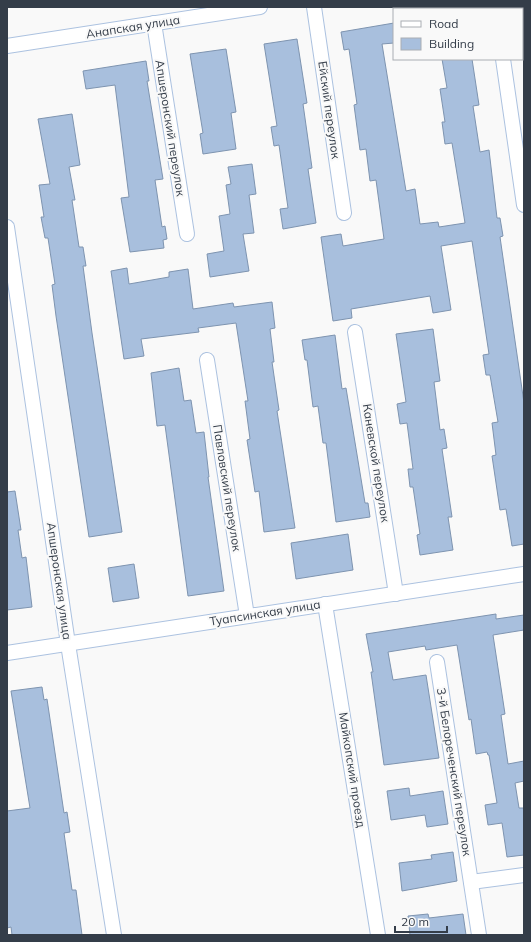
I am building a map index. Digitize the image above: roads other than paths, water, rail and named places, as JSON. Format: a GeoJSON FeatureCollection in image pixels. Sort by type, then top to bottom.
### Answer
{"type":"FeatureCollection","features":[{"type":"Feature","properties":{"kind":"street","name":"Анапская улица"},"geometry":{"type":"LineString","coordinates":[[7,46],[260,7]]}},
{"type":"Feature","properties":{"kind":"street","name":"Ейский переулок"},"geometry":{"type":"LineString","coordinates":[[314,7],[344,213]]}},
{"type":"Feature","properties":{"kind":"street","name":"Апшеронский переулок"},"geometry":{"type":"LineString","coordinates":[[154,23],[186,234]]}},
{"type":"Feature","properties":{"kind":"street"},"geometry":{"type":"LineString","coordinates":[[503,60],[524,205]]}},
{"type":"Feature","properties":{"kind":"street","name":"Апшеронская улица"},"geometry":{"type":"LineString","coordinates":[[7,226],[68,644],[114,935]]}},
{"type":"Feature","properties":{"kind":"street","name":"Каневской переулок"},"geometry":{"type":"LineString","coordinates":[[355,332],[396,594]]}},
{"type":"Feature","properties":{"kind":"street","name":"Павловский переулок"},"geometry":{"type":"LineString","coordinates":[[207,360],[247,616]]}},
{"type":"Feature","properties":{"kind":"street","name":"Туапсинская улица"},"geometry":{"type":"LineString","coordinates":[[7,653],[524,574]]}},
{"type":"Feature","properties":{"kind":"street","name":"Майкопский проезд"},"geometry":{"type":"LineString","coordinates":[[326,604],[378,935]]}},
{"type":"Feature","properties":{"kind":"street","name":"3-й Белореченский переулок"},"geometry":{"type":"LineString","coordinates":[[437,662],[480,935]]}},
{"type":"Feature","properties":{"kind":"street"},"geometry":{"type":"LineString","coordinates":[[471,882],[524,875]]}}]}
